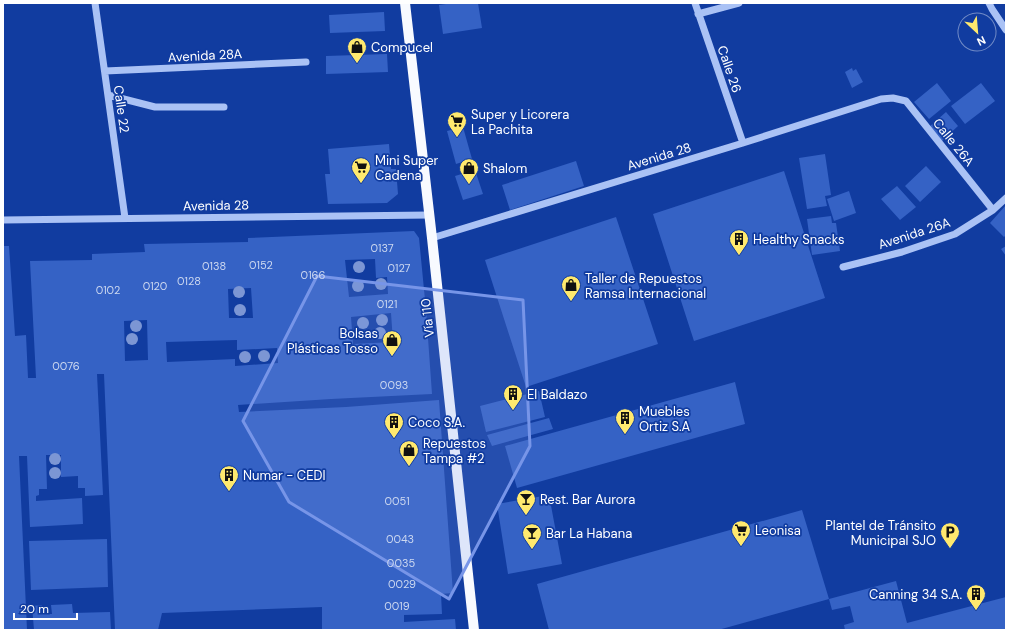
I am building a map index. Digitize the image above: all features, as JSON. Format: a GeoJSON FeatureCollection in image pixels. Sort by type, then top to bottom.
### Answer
{"type":"FeatureCollection","features":[{"type":"Feature","properties":{"kind":"main road","name":"Vía 110"},"geometry":{"type":"LineString","coordinates":[[405,3],[430,215],[474,630]]}},
{"type":"Feature","properties":{"kind":"street","name":"Calle 22"},"geometry":{"type":"LineString","coordinates":[[95,3],[126,218]]}},
{"type":"Feature","properties":{"kind":"street","name":"Calle 26"},"geometry":{"type":"LineString","coordinates":[[694,3],[744,143]]}},
{"type":"Feature","properties":{"kind":"street"},"geometry":{"type":"LineString","coordinates":[[698,14],[739,3]]}},
{"type":"Feature","properties":{"kind":"street"},"geometry":{"type":"LineString","coordinates":[[989,3],[1006,30]]}},
{"type":"Feature","properties":{"kind":"street","name":"Avenida 28A"},"geometry":{"type":"LineString","coordinates":[[105,71],[306,62]]}},
{"type":"Feature","properties":{"kind":"street"},"geometry":{"type":"LineString","coordinates":[[108,96],[155,107],[224,107]]}},
{"type":"Feature","properties":{"kind":"street","name":"Avenida 28"},"geometry":{"type":"LineString","coordinates":[[432,238],[744,143],[881,99],[892,98]]}},
{"type":"Feature","properties":{"kind":"street","name":"Calle 26A"},"geometry":{"type":"LineString","coordinates":[[892,98],[906,101],[993,210]]}},
{"type":"Feature","properties":{"kind":"street","name":"Avenida 26A"},"geometry":{"type":"LineString","coordinates":[[843,266],[902,252],[955,234],[993,210],[1006,198]]}},
{"type":"Feature","properties":{"kind":"street","name":"Avenida 28"},"geometry":{"type":"LineString","coordinates":[[3,220],[430,215]]}},
{"type":"Feature","properties":{"kind":"highlighted area"},"geometry":{"type":"Polygon","coordinates":[[[317,276],[523,300],[530,446],[449,599],[289,502],[243,421],[317,276]]]}},
{"type":"Feature","properties":{"kind":"building"},"geometry":{"type":"Polygon","coordinates":[[[453,3],[478,3],[482,28],[443,34],[439,5],[453,3]]]}},
{"type":"Feature","properties":{"kind":"building"},"geometry":{"type":"Polygon","coordinates":[[[384,12],[385,31],[330,33],[329,15],[384,12]]]}},
{"type":"Feature","properties":{"kind":"building","name":"Compucel"},"geometry":{"type":"Polygon","coordinates":[[[387,54],[388,72],[326,74],[326,56],[387,54]]]}},
{"type":"Feature","properties":{"kind":"building"},"geometry":{"type":"Polygon","coordinates":[[[852,68],[853,71],[856,69],[863,82],[852,88],[845,72],[852,68]]]}},
{"type":"Feature","properties":{"kind":"building"},"geometry":{"type":"Polygon","coordinates":[[[937,83],[951,101],[929,119],[914,102],[937,83]]]}},
{"type":"Feature","properties":{"kind":"building"},"geometry":{"type":"Polygon","coordinates":[[[981,83],[995,101],[965,124],[951,106],[981,83]]]}},
{"type":"Feature","properties":{"kind":"building"},"geometry":{"type":"Polygon","coordinates":[[[946,112],[958,126],[942,141],[929,127],[946,112]]]}},
{"type":"Feature","properties":{"kind":"building"},"geometry":{"type":"Polygon","coordinates":[[[463,127],[472,159],[456,164],[447,131],[463,127]]]}},
{"type":"Feature","properties":{"kind":"building"},"geometry":{"type":"Polygon","coordinates":[[[389,144],[391,169],[396,169],[398,194],[387,203],[328,204],[325,174],[330,174],[328,149],[389,144]]]}},
{"type":"Feature","properties":{"kind":"building"},"geometry":{"type":"Polygon","coordinates":[[[825,154],[831,195],[825,196],[827,206],[807,209],[799,158],[825,154]]]}},
{"type":"Feature","properties":{"kind":"building"},"geometry":{"type":"Polygon","coordinates":[[[576,161],[584,186],[510,210],[502,185],[576,161]]]}},
{"type":"Feature","properties":{"kind":"building"},"geometry":{"type":"Polygon","coordinates":[[[926,166],[941,182],[920,202],[905,186],[926,166]]]}},
{"type":"Feature","properties":{"kind":"building","name":"Shalom"},"geometry":{"type":"Polygon","coordinates":[[[475,170],[483,194],[463,200],[455,176],[475,170]]]}},
{"type":"Feature","properties":{"kind":"building","name":"Healthy Snacks"},"geometry":{"type":"Polygon","coordinates":[[[784,171],[825,298],[694,341],[653,214],[784,171]]]}},
{"type":"Feature","properties":{"kind":"building"},"geometry":{"type":"Polygon","coordinates":[[[897,186],[916,207],[900,220],[881,199],[897,186]]]}},
{"type":"Feature","properties":{"kind":"building"},"geometry":{"type":"Polygon","coordinates":[[[849,191],[856,213],[834,221],[827,199],[849,191]]]}},
{"type":"Feature","properties":{"kind":"building"},"geometry":{"type":"Polygon","coordinates":[[[1006,205],[1006,235],[1004,237],[990,223],[1006,205]]]}},
{"type":"Feature","properties":{"kind":"building"},"geometry":{"type":"Polygon","coordinates":[[[831,216],[832,223],[836,223],[840,251],[812,255],[807,219],[831,216]]]}},
{"type":"Feature","properties":{"kind":"building","name":"Taller de Repuestos Ramsa Internacional"},"geometry":{"type":"Polygon","coordinates":[[[616,217],[658,344],[526,387],[485,260],[616,217]]]}},
{"type":"Feature","properties":{"kind":"building"},"geometry":{"type":"Polygon","coordinates":[[[414,231],[419,238],[432,394],[238,405],[239,412],[346,407],[439,400],[453,593],[441,594],[442,614],[404,615],[404,622],[455,619],[456,630],[322,630],[322,607],[162,613],[158,630],[115,630],[104,374],[97,374],[103,495],[85,496],[85,488],[78,488],[78,476],[61,477],[61,455],[46,455],[47,489],[39,489],[39,495],[36,496],[36,501],[82,498],[83,524],[30,527],[27,456],[19,456],[27,630],[3,630],[3,246],[9,246],[15,336],[26,335],[28,378],[36,378],[30,261],[92,260],[92,254],[145,252],[144,244],[248,242],[248,238],[414,231]],[[375,259],[345,260],[349,297],[388,294],[387,277],[376,278],[375,259]],[[251,288],[228,289],[229,318],[253,318],[251,288]],[[391,313],[351,317],[353,344],[393,342],[391,313]],[[147,320],[124,321],[125,361],[148,360],[147,320]],[[237,340],[166,342],[167,362],[235,359],[235,366],[278,363],[277,348],[237,350],[237,340]]]}},
{"type":"Feature","properties":{"kind":"building"},"geometry":{"type":"Polygon","coordinates":[[[1006,246],[1006,256],[1001,249],[1006,246]]]}},
{"type":"Feature","properties":{"kind":"building","name":"Muebles Ortiz S.A"},"geometry":{"type":"Polygon","coordinates":[[[735,382],[745,424],[517,488],[505,446],[735,382]]]}},
{"type":"Feature","properties":{"kind":"building","name":"El Baldazo"},"geometry":{"type":"Polygon","coordinates":[[[539,391],[545,417],[486,432],[480,406],[539,391]]]}},
{"type":"Feature","properties":{"kind":"building"},"geometry":{"type":"Polygon","coordinates":[[[549,418],[553,429],[492,446],[487,435],[549,418]]]}},
{"type":"Feature","properties":{"kind":"building"},"geometry":{"type":"Polygon","coordinates":[[[549,495],[562,564],[508,574],[497,504],[549,495]]]}},
{"type":"Feature","properties":{"kind":"building","name":"Leonisa"},"geometry":{"type":"Polygon","coordinates":[[[802,510],[829,599],[718,630],[549,630],[537,584],[802,510]]]}},
{"type":"Feature","properties":{"kind":"building"},"geometry":{"type":"Polygon","coordinates":[[[107,539],[108,587],[31,590],[29,541],[107,539]]]}},
{"type":"Feature","properties":{"kind":"building"},"geometry":{"type":"Polygon","coordinates":[[[896,581],[907,623],[1006,597],[1006,630],[845,630],[844,625],[854,622],[850,606],[832,610],[829,599],[896,581]]]}},
{"type":"Feature","properties":{"kind":"building"},"geometry":{"type":"Polygon","coordinates":[[[72,604],[73,613],[110,612],[111,630],[34,630],[32,606],[42,605],[42,614],[52,614],[51,605],[72,604]]]}},
{"type":"Feature","properties":{"kind":"place","name":"Compucel"},"geometry":{"type":"Point","coordinates":[357,64]}},
{"type":"Feature","properties":{"kind":"place","name":"Super y Licorera La Pachita"},"geometry":{"type":"Point","coordinates":[457,138]}},
{"type":"Feature","properties":{"kind":"place","name":"Mini Super Cadena"},"geometry":{"type":"Point","coordinates":[361,184]}},
{"type":"Feature","properties":{"kind":"place","name":"Shalom"},"geometry":{"type":"Point","coordinates":[469,185]}},
{"type":"Feature","properties":{"kind":"place","name":"Healthy Snacks"},"geometry":{"type":"Point","coordinates":[739,256]}},
{"type":"Feature","properties":{"kind":"place","name":"Taller de Repuestos Ramsa Internacional"},"geometry":{"type":"Point","coordinates":[571,302]}},
{"type":"Feature","properties":{"kind":"place","name":"Bolsas Plásticas Tosso"},"geometry":{"type":"Point","coordinates":[392,357]}},
{"type":"Feature","properties":{"kind":"place","name":"El Baldazo"},"geometry":{"type":"Point","coordinates":[513,411]}},
{"type":"Feature","properties":{"kind":"place","name":"Muebles Ortiz S.A"},"geometry":{"type":"Point","coordinates":[625,435]}},
{"type":"Feature","properties":{"kind":"place","name":"Coco S.A."},"geometry":{"type":"Point","coordinates":[394,439]}},
{"type":"Feature","properties":{"kind":"place","name":"Repuestos Tampa #2"},"geometry":{"type":"Point","coordinates":[409,467]}},
{"type":"Feature","properties":{"kind":"place","name":"Numar - CEDI"},"geometry":{"type":"Point","coordinates":[229,492]}},
{"type":"Feature","properties":{"kind":"place","name":"Rest. Bar Aurora"},"geometry":{"type":"Point","coordinates":[526,516]}},
{"type":"Feature","properties":{"kind":"place","name":"Leonisa"},"geometry":{"type":"Point","coordinates":[741,547]}},
{"type":"Feature","properties":{"kind":"place","name":"Plantel de Tránsito Municipal SJO"},"geometry":{"type":"Point","coordinates":[950,549]}},
{"type":"Feature","properties":{"kind":"place","name":"Bar La Habana"},"geometry":{"type":"Point","coordinates":[532,550]}},
{"type":"Feature","properties":{"kind":"place","name":"Canning 34 S.A."},"geometry":{"type":"Point","coordinates":[976,611]}}]}
